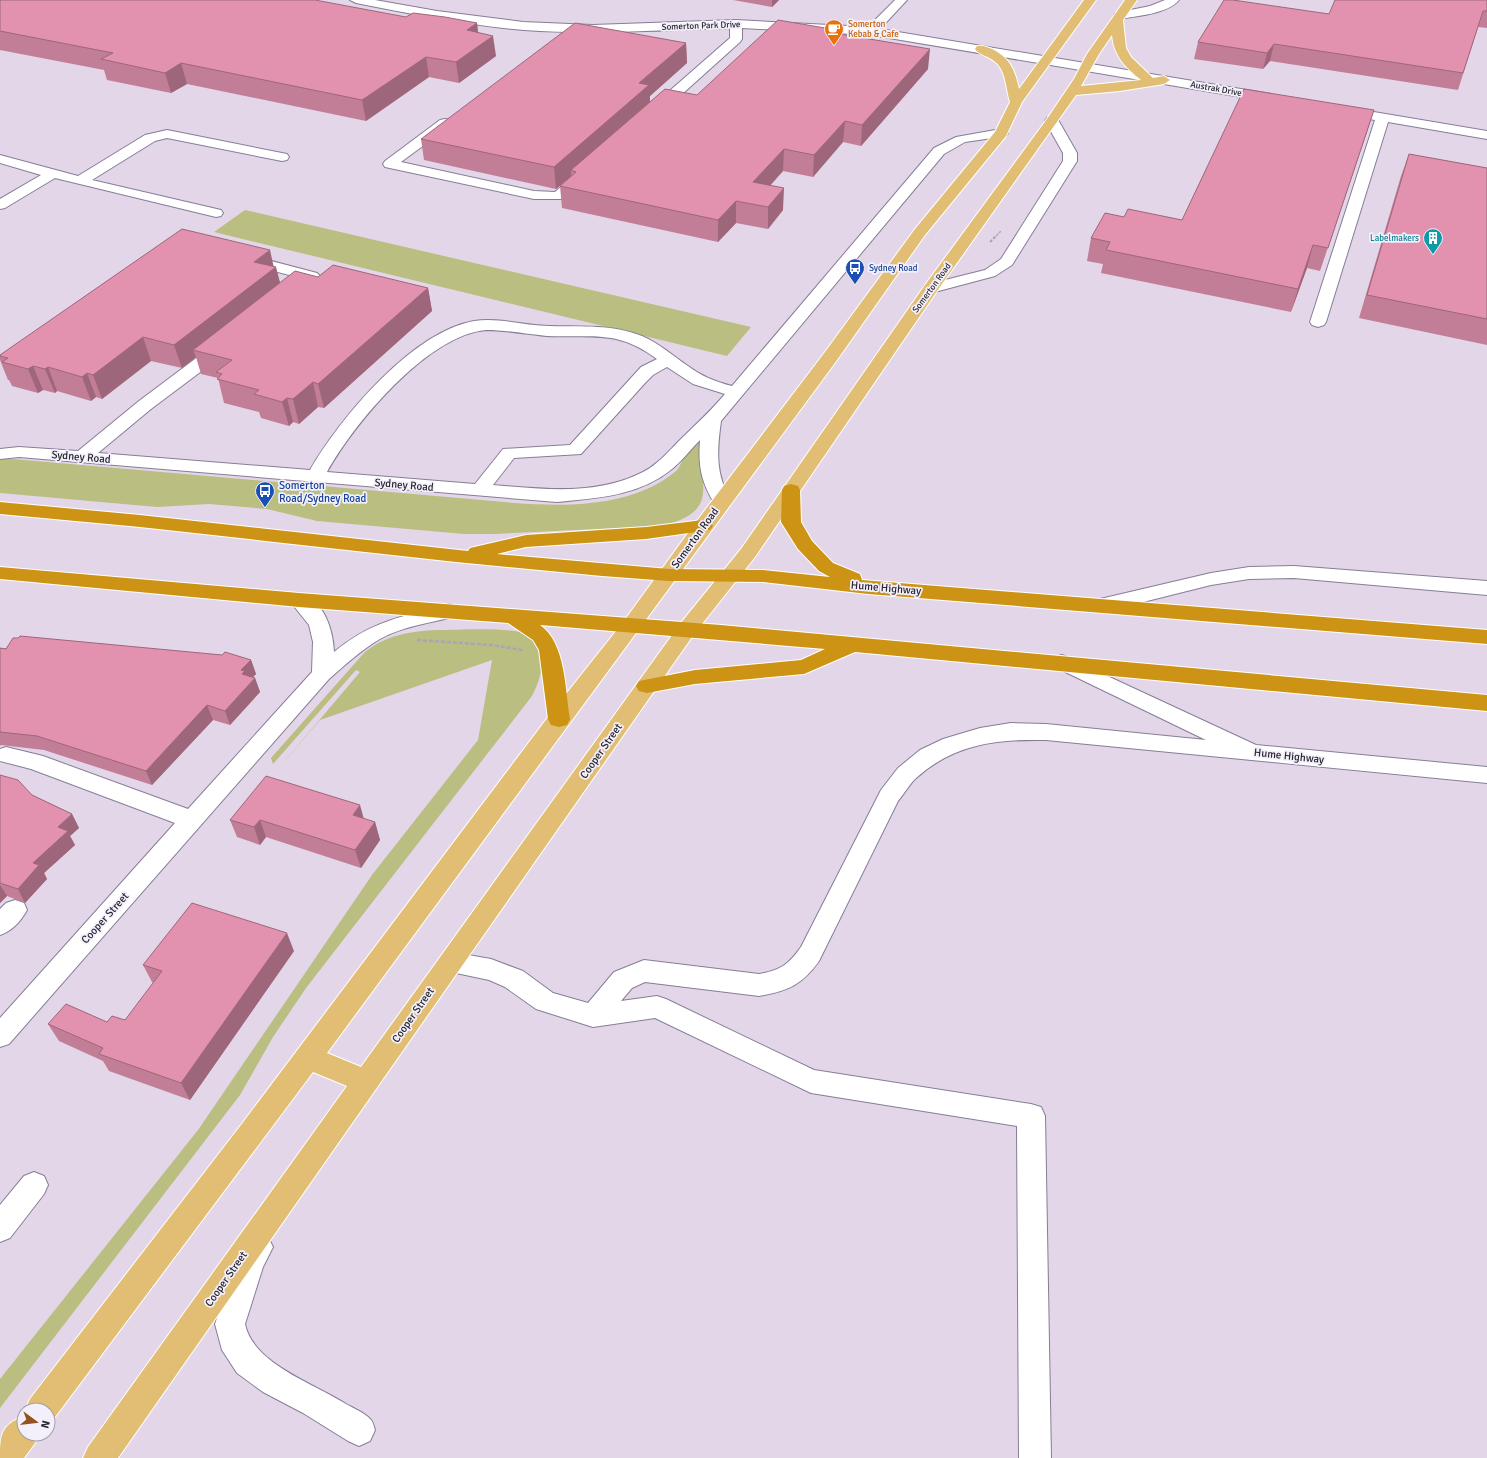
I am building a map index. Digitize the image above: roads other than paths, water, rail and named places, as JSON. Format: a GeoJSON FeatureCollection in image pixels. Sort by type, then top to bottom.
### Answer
{"type":"FeatureCollection","features":[{"type":"Feature","properties":{"kind":"highway"},"geometry":{"type":"LineString","coordinates":[[791,490],[791,522],[805,545],[826,567],[868,587]]}},
{"type":"Feature","properties":{"kind":"highway"},"geometry":{"type":"LineString","coordinates":[[0,508],[140,521],[456,556],[668,575]]}},
{"type":"Feature","properties":{"kind":"highway"},"geometry":{"type":"LineString","coordinates":[[456,556],[526,541],[646,533],[703,526]]}},
{"type":"Feature","properties":{"kind":"highway"},"geometry":{"type":"LineString","coordinates":[[0,573],[299,600],[631,626]]}},
{"type":"Feature","properties":{"kind":"highway","name":"Hume Highway"},"geometry":{"type":"LineString","coordinates":[[668,575],[763,576],[868,587],[1487,637]]}},
{"type":"Feature","properties":{"kind":"highway"},"geometry":{"type":"LineString","coordinates":[[513,616],[540,635],[548,650],[559,719]]}},
{"type":"Feature","properties":{"kind":"highway","name":"Hume Highway"},"geometry":{"type":"LineString","coordinates":[[631,626],[688,629],[852,645],[1062,662],[1487,703]]}},
{"type":"Feature","properties":{"kind":"highway"},"geometry":{"type":"LineString","coordinates":[[646,686],[695,677],[749,670],[804,667],[852,645]]}},
{"type":"Feature","properties":{"kind":"main road","name":"Somerton Road"},"geometry":{"type":"LineString","coordinates":[[668,575],[722,500],[831,356],[920,232],[1001,133],[1016,102],[1090,0]]}},
{"type":"Feature","properties":{"kind":"main road","name":"Somerton Road"},"geometry":{"type":"LineString","coordinates":[[732,576],[932,288],[1052,122],[1087,67],[1093,54],[1131,0]]}},
{"type":"Feature","properties":{"kind":"main road"},"geometry":{"type":"LineString","coordinates":[[1118,17],[1118,43],[1124,58],[1130,66],[1147,78]]}},
{"type":"Feature","properties":{"kind":"main road"},"geometry":{"type":"LineString","coordinates":[[981,49],[994,54],[1007,64],[1016,102]]}},
{"type":"Feature","properties":{"kind":"main road"},"geometry":{"type":"LineString","coordinates":[[1072,91],[1120,87],[1164,80]]}},
{"type":"Feature","properties":{"kind":"main road"},"geometry":{"type":"LineString","coordinates":[[47,1402],[308,1057],[668,575]]}},
{"type":"Feature","properties":{"kind":"main road","name":"Cooper Street"},"geometry":{"type":"LineString","coordinates":[[99,1458],[646,686],[688,629],[732,576]]}},
{"type":"Feature","properties":{"kind":"main road"},"geometry":{"type":"LineString","coordinates":[[308,1057],[366,1082]]}},
{"type":"Feature","properties":{"kind":"main road"},"geometry":{"type":"LineString","coordinates":[[4,1458],[16,1442]]}},
{"type":"Feature","properties":{"kind":"street","name":"Somerton Park Drive"},"geometry":{"type":"LineString","coordinates":[[356,0],[559,34],[632,28],[736,24],[827,27],[871,31],[1087,67]]}},
{"type":"Feature","properties":{"kind":"street"},"geometry":{"type":"LineString","coordinates":[[871,31],[901,0]]}},
{"type":"Feature","properties":{"kind":"street"},"geometry":{"type":"LineString","coordinates":[[1118,17],[1151,9],[1167,4],[1173,0]]}},
{"type":"Feature","properties":{"kind":"street"},"geometry":{"type":"LineString","coordinates":[[647,118],[736,39],[736,24]]}},
{"type":"Feature","properties":{"kind":"street","name":"Austrak Drive"},"geometry":{"type":"LineString","coordinates":[[1087,67],[1285,101]]}},
{"type":"Feature","properties":{"kind":"street"},"geometry":{"type":"LineString","coordinates":[[1330,108],[1487,135]]}},
{"type":"Feature","properties":{"kind":"street"},"geometry":{"type":"LineString","coordinates":[[454,116],[390,164],[534,195],[558,196],[594,165]]}},
{"type":"Feature","properties":{"kind":"street"},"geometry":{"type":"LineString","coordinates":[[1318,322],[1383,117]]}},
{"type":"Feature","properties":{"kind":"street"},"geometry":{"type":"LineString","coordinates":[[932,288],[990,273],[1007,262],[1070,161],[1070,153],[1052,122]]}},
{"type":"Feature","properties":{"kind":"street"},"geometry":{"type":"LineString","coordinates":[[712,420],[939,151],[949,142],[961,138],[1001,133]]}},
{"type":"Feature","properties":{"kind":"street"},"geometry":{"type":"LineString","coordinates":[[80,182],[150,138],[167,134],[282,157]]}},
{"type":"Feature","properties":{"kind":"street"},"geometry":{"type":"LineString","coordinates":[[0,159],[54,173],[80,182],[216,213]]}},
{"type":"Feature","properties":{"kind":"street"},"geometry":{"type":"LineString","coordinates":[[0,205],[54,173]]}},
{"type":"Feature","properties":{"kind":"street"},"geometry":{"type":"LineString","coordinates":[[231,256],[319,278],[294,290]]}},
{"type":"Feature","properties":{"kind":"street"},"geometry":{"type":"LineString","coordinates":[[316,477],[332,447],[358,414],[431,344],[464,328],[491,324],[548,331],[587,329],[602,331],[639,341],[703,382],[736,392]]}},
{"type":"Feature","properties":{"kind":"street"},"geometry":{"type":"LineString","coordinates":[[82,458],[145,405],[234,338]]}},
{"type":"Feature","properties":{"kind":"street"},"geometry":{"type":"LineString","coordinates":[[479,491],[509,453],[575,450],[647,371],[668,360]]}},
{"type":"Feature","properties":{"kind":"street","name":"Somerton Road"},"geometry":{"type":"LineString","coordinates":[[712,420],[708,447],[710,480],[722,500]]}},
{"type":"Feature","properties":{"kind":"street","name":"Sydney Road"},"geometry":{"type":"LineString","coordinates":[[0,454],[19,452],[479,491],[557,496],[583,495],[618,489],[650,476],[667,464],[712,420]]}},
{"type":"Feature","properties":{"kind":"street","name":"Hume Highway"},"geometry":{"type":"LineString","coordinates":[[1103,605],[1211,579],[1249,573],[1294,572],[1487,588]]}},
{"type":"Feature","properties":{"kind":"street"},"geometry":{"type":"LineString","coordinates":[[299,600],[310,608],[317,619],[324,636],[322,674]]}},
{"type":"Feature","properties":{"kind":"street","name":"Cooper Street"},"geometry":{"type":"LineString","coordinates":[[1,1031],[322,674],[343,655],[374,634],[401,623],[449,611]]}},
{"type":"Feature","properties":{"kind":"street","name":"Hume Highway"},"geometry":{"type":"LineString","coordinates":[[1062,662],[1252,753],[1487,775]]}},
{"type":"Feature","properties":{"kind":"street"},"geometry":{"type":"LineString","coordinates":[[593,1016],[623,980],[644,971],[759,985],[778,982],[797,973],[810,954],[889,796],[906,774],[928,756],[951,745],[980,736],[1011,732],[1039,732],[1252,753]]}},
{"type":"Feature","properties":{"kind":"street"},"geometry":{"type":"LineString","coordinates":[[6,755],[35,762],[192,820]]}},
{"type":"Feature","properties":{"kind":"street"},"geometry":{"type":"LineString","coordinates":[[451,963],[491,970],[514,979],[545,1001],[593,1016],[657,1007],[811,1081],[1031,1116],[1036,1458]]}},
{"type":"Feature","properties":{"kind":"street"},"geometry":{"type":"LineString","coordinates":[[0,1228],[34,1185]]}},
{"type":"Feature","properties":{"kind":"street"},"geometry":{"type":"LineString","coordinates":[[285,1197],[250,1262],[230,1324],[233,1339],[248,1362],[274,1381],[314,1402],[359,1430]]}},
{"type":"Feature","properties":{"kind":"place","name":"Somerton Kebab & Cafe"},"geometry":{"type":"Point","coordinates":[834,46]}},
{"type":"Feature","properties":{"kind":"place","name":"Labelmakers"},"geometry":{"type":"Point","coordinates":[1433,255]}},
{"type":"Feature","properties":{"kind":"place","name":"Sydney Road"},"geometry":{"type":"Point","coordinates":[855,285]}},
{"type":"Feature","properties":{"kind":"place","name":"Somerton Road/Sydney Road"},"geometry":{"type":"Point","coordinates":[265,508]}}]}
